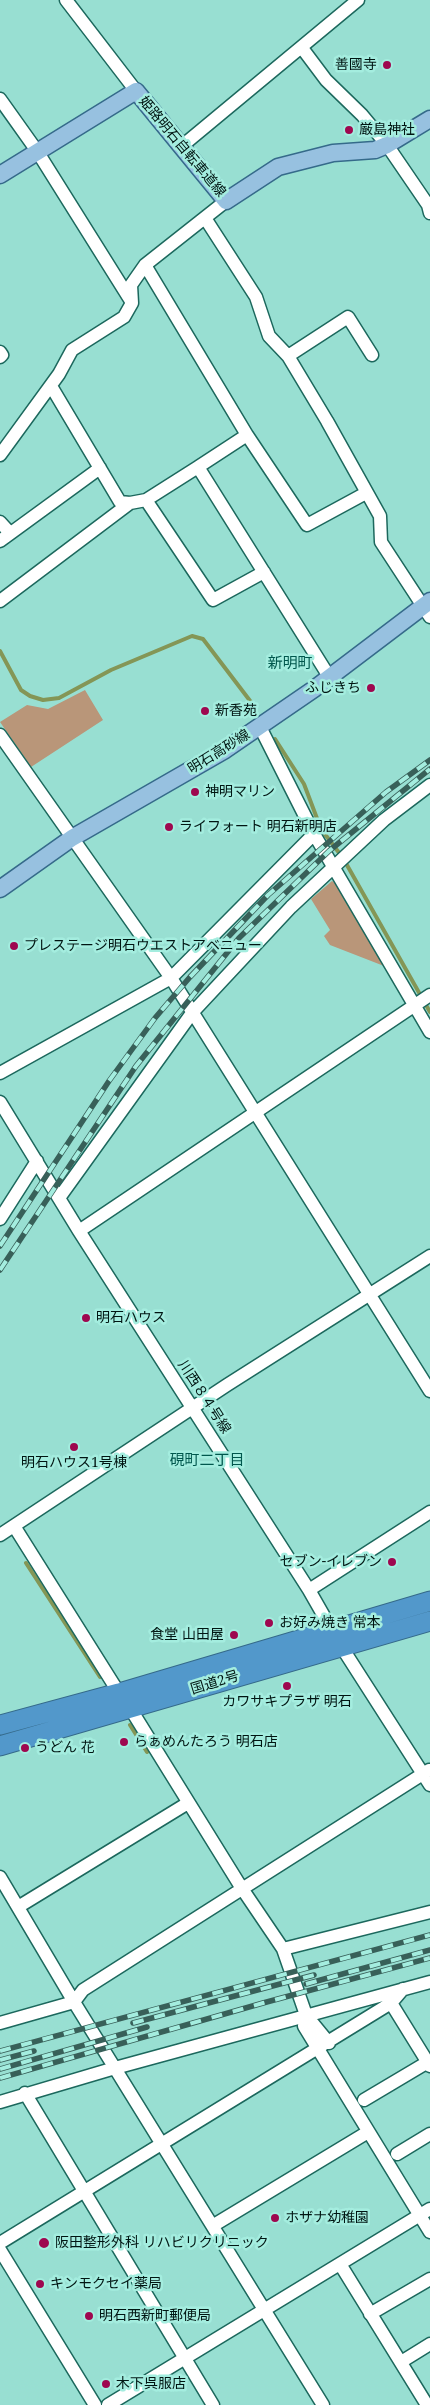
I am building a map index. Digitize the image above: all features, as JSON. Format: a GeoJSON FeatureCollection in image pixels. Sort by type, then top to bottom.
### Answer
{"type":"FeatureCollection","features":[{"type":"Feature","properties":{"kind":"highway","name":"国道2号"},"geometry":{"type":"LineString","coordinates":[[0,1746],[125,1701],[336,1638],[430,1601]]}},
{"type":"Feature","properties":{"kind":"highway","name":"国道2号"},"geometry":{"type":"LineString","coordinates":[[336,1638],[430,1621]]}},
{"type":"Feature","properties":{"kind":"highway","name":"国道2号"},"geometry":{"type":"LineString","coordinates":[[0,1725],[125,1701]]}},
{"type":"Feature","properties":{"kind":"main road","name":"姫路明石自転車道線"},"geometry":{"type":"LineString","coordinates":[[0,175],[136,91],[226,201],[278,167],[334,153],[375,150],[387,145],[430,119]]}},
{"type":"Feature","properties":{"kind":"main road","name":"明石高砂線"},"geometry":{"type":"LineString","coordinates":[[0,889],[72,838],[225,750],[428,609]]}},
{"type":"Feature","properties":{"kind":"street"},"geometry":{"type":"LineString","coordinates":[[66,0],[136,91]]}},
{"type":"Feature","properties":{"kind":"street"},"geometry":{"type":"LineString","coordinates":[[182,146],[358,0]]}},
{"type":"Feature","properties":{"kind":"street"},"geometry":{"type":"LineString","coordinates":[[302,48],[326,80],[362,115],[387,145],[428,205],[430,213]]}},
{"type":"Feature","properties":{"kind":"street"},"geometry":{"type":"LineString","coordinates":[[0,100],[37,151],[132,303]]}},
{"type":"Feature","properties":{"kind":"street"},"geometry":{"type":"LineString","coordinates":[[0,455],[51,386],[72,350],[124,317],[132,303],[131,285],[145,266],[226,201]]}},
{"type":"Feature","properties":{"kind":"street"},"geometry":{"type":"LineString","coordinates":[[205,218],[256,297],[269,336],[288,356],[380,516],[381,542],[428,609]]}},
{"type":"Feature","properties":{"kind":"street"},"geometry":{"type":"LineString","coordinates":[[145,266],[247,435],[307,525],[366,493]]}},
{"type":"Feature","properties":{"kind":"street"},"geometry":{"type":"LineString","coordinates":[[288,356],[348,317],[372,355]]}},
{"type":"Feature","properties":{"kind":"street"},"geometry":{"type":"LineString","coordinates":[[0,352],[2,355],[0,357]]}},
{"type":"Feature","properties":{"kind":"street"},"geometry":{"type":"LineString","coordinates":[[51,386],[120,502],[130,504]]}},
{"type":"Feature","properties":{"kind":"street"},"geometry":{"type":"LineString","coordinates":[[0,601],[130,504],[146,500],[247,435]]}},
{"type":"Feature","properties":{"kind":"street"},"geometry":{"type":"LineString","coordinates":[[198,467],[330,678]]}},
{"type":"Feature","properties":{"kind":"street"},"geometry":{"type":"LineString","coordinates":[[0,522],[5,537],[100,468]]}},
{"type":"Feature","properties":{"kind":"street"},"geometry":{"type":"LineString","coordinates":[[146,500],[213,600],[264,572]]}},
{"type":"Feature","properties":{"kind":"street"},"geometry":{"type":"LineString","coordinates":[[260,727],[314,834],[430,1032]]}},
{"type":"Feature","properties":{"kind":"street"},"geometry":{"type":"LineString","coordinates":[[0,735],[170,978],[430,1391]]}},
{"type":"Feature","properties":{"kind":"street"},"geometry":{"type":"LineString","coordinates":[[59,1198],[192,1013],[284,914],[334,866],[384,820],[430,785]]}},
{"type":"Feature","properties":{"kind":"street"},"geometry":{"type":"LineString","coordinates":[[0,1074],[170,978],[314,834]]}},
{"type":"Feature","properties":{"kind":"street"},"geometry":{"type":"LineString","coordinates":[[79,1232],[254,1112],[415,1007],[429,995]]}},
{"type":"Feature","properties":{"kind":"street","name":"川西８４号線"},"geometry":{"type":"LineString","coordinates":[[0,1102],[79,1232],[309,1590],[336,1638],[426,1771],[430,1785]]}},
{"type":"Feature","properties":{"kind":"street"},"geometry":{"type":"LineString","coordinates":[[0,1219],[37,1161]]}},
{"type":"Feature","properties":{"kind":"street"},"geometry":{"type":"LineString","coordinates":[[0,1535],[226,1385],[430,1256]]}},
{"type":"Feature","properties":{"kind":"street"},"geometry":{"type":"LineString","coordinates":[[309,1590],[430,1512]]}},
{"type":"Feature","properties":{"kind":"street"},"geometry":{"type":"LineString","coordinates":[[14,1526],[241,1887],[283,1949],[306,2015],[368,2132],[425,2212],[430,2232]]}},
{"type":"Feature","properties":{"kind":"street"},"geometry":{"type":"LineString","coordinates":[[0,2023],[74,2002],[82,1990],[426,1771]]}},
{"type":"Feature","properties":{"kind":"street"},"geometry":{"type":"LineString","coordinates":[[18,1906],[188,1803]]}},
{"type":"Feature","properties":{"kind":"street"},"geometry":{"type":"LineString","coordinates":[[0,1877],[74,2002],[324,2405]]}},
{"type":"Feature","properties":{"kind":"street"},"geometry":{"type":"LineString","coordinates":[[283,1949],[430,1912]]}},
{"type":"Feature","properties":{"kind":"street"},"geometry":{"type":"LineString","coordinates":[[0,2102],[25,2093],[430,1982]]}},
{"type":"Feature","properties":{"kind":"street"},"geometry":{"type":"LineString","coordinates":[[0,2243],[82,2191],[323,2046],[391,2003],[403,1989]]}},
{"type":"Feature","properties":{"kind":"street"},"geometry":{"type":"LineString","coordinates":[[364,2100],[429,2064],[391,2003]]}},
{"type":"Feature","properties":{"kind":"street"},"geometry":{"type":"LineString","coordinates":[[25,2093],[82,2191],[213,2405]]}},
{"type":"Feature","properties":{"kind":"street"},"geometry":{"type":"LineString","coordinates":[[214,2225],[368,2132]]}},
{"type":"Feature","properties":{"kind":"street"},"geometry":{"type":"LineString","coordinates":[[397,2154],[430,2134]]}},
{"type":"Feature","properties":{"kind":"street"},"geometry":{"type":"LineString","coordinates":[[108,2405],[425,2212]]}},
{"type":"Feature","properties":{"kind":"street"},"geometry":{"type":"LineString","coordinates":[[0,2250],[95,2405]]}},
{"type":"Feature","properties":{"kind":"street"},"geometry":{"type":"LineString","coordinates":[[340,2264],[427,2405]]}},
{"type":"Feature","properties":{"kind":"street"},"geometry":{"type":"LineString","coordinates":[[370,2314],[430,2279]]}},
{"type":"Feature","properties":{"kind":"street"},"geometry":{"type":"LineString","coordinates":[[401,2362],[430,2344]]}},
{"type":"Feature","properties":{"kind":"shaded area"},"geometry":{"type":"Polygon","coordinates":[[[85,690],[103,720],[31,767],[0,722],[27,705],[48,709],[85,690]]]}},
{"type":"Feature","properties":{"kind":"shaded area"},"geometry":{"type":"Polygon","coordinates":[[[332,881],[338,885],[384,966],[330,945],[324,936],[330,930],[311,899],[332,881]]]}},
{"type":"Feature","properties":{"kind":"waterway"},"geometry":{"type":"LineString","coordinates":[[0,651],[21,690],[30,696],[43,700],[59,698],[111,670],[192,636],[203,639],[254,706]]}},
{"type":"Feature","properties":{"kind":"waterway"},"geometry":{"type":"LineString","coordinates":[[275,739],[304,784],[321,829],[343,858],[430,1012]]}},
{"type":"Feature","properties":{"kind":"waterway"},"geometry":{"type":"LineString","coordinates":[[26,1563],[100,1677]]}},
{"type":"Feature","properties":{"kind":"waterway"},"geometry":{"type":"LineString","coordinates":[[130,1725],[147,1752]]}},
{"type":"Feature","properties":{"kind":"railway"},"geometry":{"type":"LineString","coordinates":[[0,1246],[109,1081],[155,1018],[190,977],[268,895],[386,792],[430,760]]}},
{"type":"Feature","properties":{"kind":"railway"},"geometry":{"type":"LineString","coordinates":[[0,1270],[136,1066],[239,938],[329,851],[430,769]]}},
{"type":"Feature","properties":{"kind":"railway"},"geometry":{"type":"LineString","coordinates":[[0,2051],[430,1935]]}},
{"type":"Feature","properties":{"kind":"railway"},"geometry":{"type":"LineString","coordinates":[[306,1984],[430,1950]]}},
{"type":"Feature","properties":{"kind":"railway"},"geometry":{"type":"LineString","coordinates":[[0,2078],[263,2003],[430,1958]]}},
{"type":"Feature","properties":{"kind":"railway"},"geometry":{"type":"LineString","coordinates":[[133,2023],[314,1975]]}},
{"type":"Feature","properties":{"kind":"railway"},"geometry":{"type":"LineString","coordinates":[[0,2069],[147,2027]]}},
{"type":"Feature","properties":{"kind":"railway"},"geometry":{"type":"LineString","coordinates":[[0,2060],[34,2051]]}},
{"type":"Feature","properties":{"kind":"place","name":"善國寺"},"geometry":{"type":"Point","coordinates":[387,65]}},
{"type":"Feature","properties":{"kind":"place","name":"厳島神社"},"geometry":{"type":"Point","coordinates":[349,130]}},
{"type":"Feature","properties":{"kind":"place","name":"ふじきち"},"geometry":{"type":"Point","coordinates":[371,688]}},
{"type":"Feature","properties":{"kind":"place","name":"新香苑"},"geometry":{"type":"Point","coordinates":[205,711]}},
{"type":"Feature","properties":{"kind":"place","name":"神明マリン"},"geometry":{"type":"Point","coordinates":[195,792]}},
{"type":"Feature","properties":{"kind":"place","name":"ライフォート 明石新明店"},"geometry":{"type":"Point","coordinates":[169,827]}},
{"type":"Feature","properties":{"kind":"place","name":"プレステージ明石ウエストアベニュー"},"geometry":{"type":"Point","coordinates":[14,946]}},
{"type":"Feature","properties":{"kind":"place","name":"明石ハウス"},"geometry":{"type":"Point","coordinates":[86,1318]}},
{"type":"Feature","properties":{"kind":"place","name":"明石ハウス1号棟"},"geometry":{"type":"Point","coordinates":[74,1447]}},
{"type":"Feature","properties":{"kind":"place","name":"セブン-イレブン"},"geometry":{"type":"Point","coordinates":[392,1562]}},
{"type":"Feature","properties":{"kind":"place","name":"お好み焼き 常本"},"geometry":{"type":"Point","coordinates":[269,1623]}},
{"type":"Feature","properties":{"kind":"place","name":"食堂 山田屋"},"geometry":{"type":"Point","coordinates":[234,1635]}},
{"type":"Feature","properties":{"kind":"place","name":"カワサキプラザ 明石"},"geometry":{"type":"Point","coordinates":[287,1686]}},
{"type":"Feature","properties":{"kind":"place","name":"らぁめんたろう 明石店"},"geometry":{"type":"Point","coordinates":[124,1742]}},
{"type":"Feature","properties":{"kind":"place","name":"うどん 花"},"geometry":{"type":"Point","coordinates":[25,1748]}},
{"type":"Feature","properties":{"kind":"place","name":"ホザナ幼稚園"},"geometry":{"type":"Point","coordinates":[275,2218]}},
{"type":"Feature","properties":{"kind":"place","name":"阪田整形外科 リハビリクリニック"},"geometry":{"type":"Point","coordinates":[44,2243]}},
{"type":"Feature","properties":{"kind":"place","name":"キンモクセイ薬局"},"geometry":{"type":"Point","coordinates":[40,2284]}},
{"type":"Feature","properties":{"kind":"place","name":"明石西新町郵便局"},"geometry":{"type":"Point","coordinates":[89,2316]}},
{"type":"Feature","properties":{"kind":"place","name":"木下呉服店"},"geometry":{"type":"Point","coordinates":[106,2384]}},
{"type":"Feature","properties":{"kind":"district","name":"新明町"},"geometry":{"type":"Point","coordinates":[290,664]}},
{"type":"Feature","properties":{"kind":"district","name":"硯町二丁目"},"geometry":{"type":"Point","coordinates":[207,1461]}}]}
